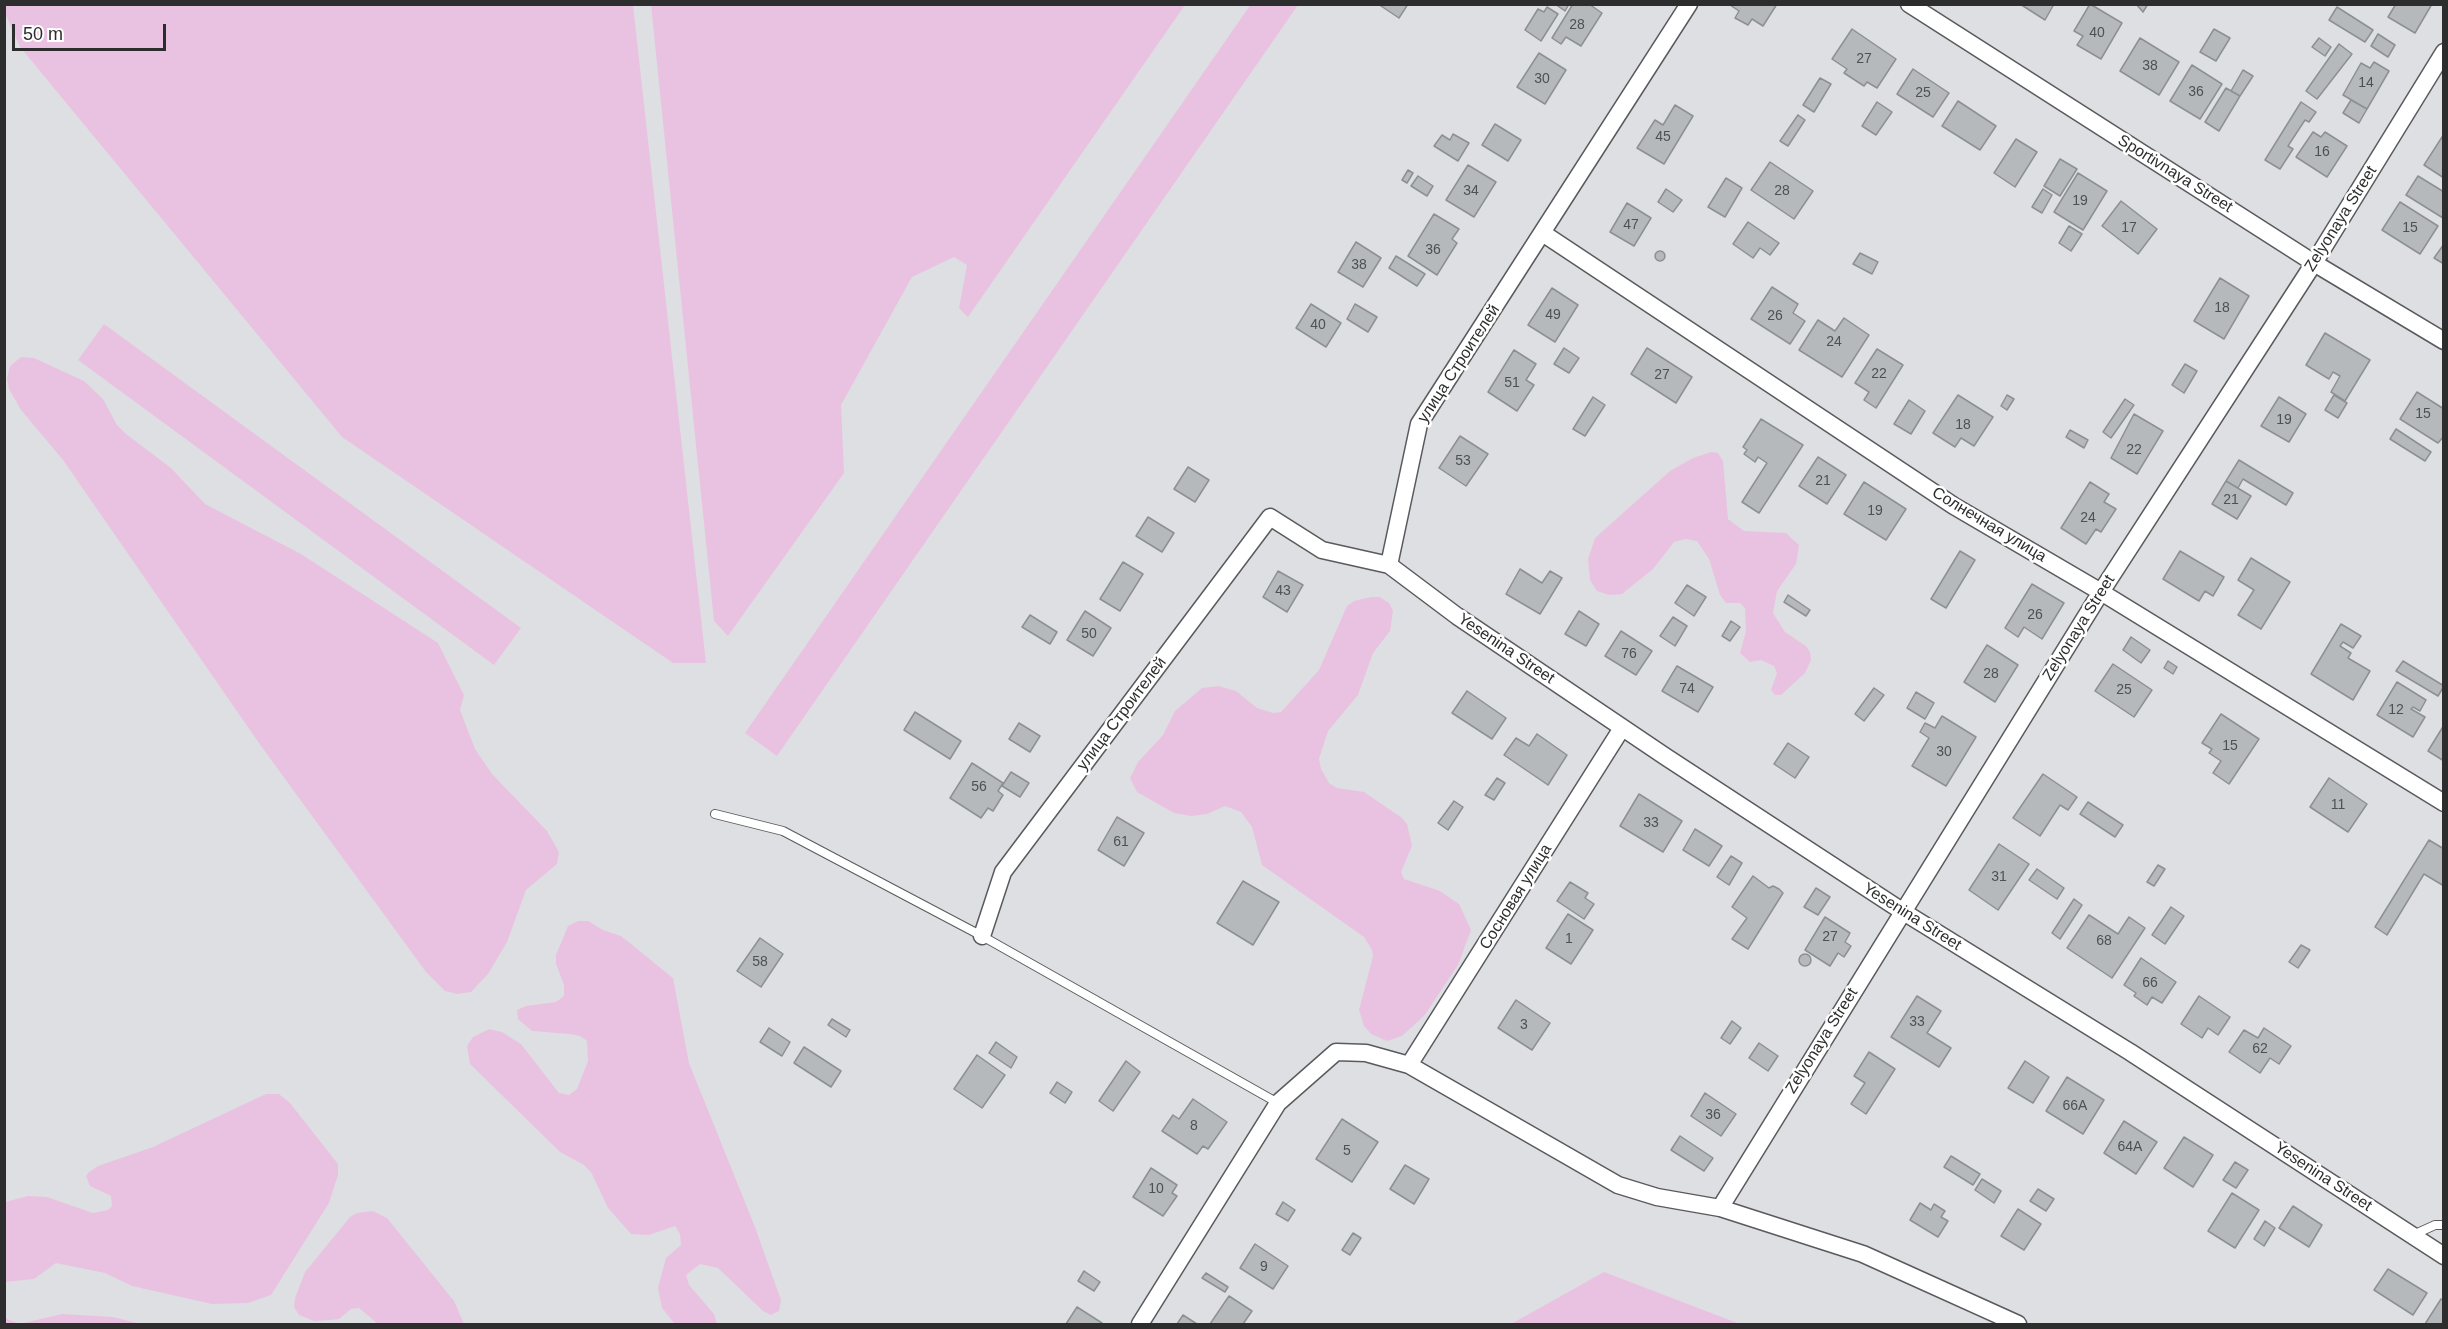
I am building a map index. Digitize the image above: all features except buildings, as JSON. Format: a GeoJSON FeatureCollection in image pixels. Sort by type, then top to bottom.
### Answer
{"type":"FeatureCollection","features":[{"type":"Feature","properties":{"kind":"street","name":"улица Строителей"},"geometry":{"type":"LineString","coordinates":[[982,936],[1003,872],[1270,516],[1322,550],[1389,565],[1419,424],[1544,234],[1689,4]]}},
{"type":"Feature","properties":{"kind":"street","name":"Sportivnaya Street"},"geometry":{"type":"LineString","coordinates":[[1909,4],[2314,263],[2444,341]]}},
{"type":"Feature","properties":{"kind":"street","name":"Zelyonaya Street"},"geometry":{"type":"LineString","coordinates":[[1720,1208],[2101,592],[2314,263],[2444,52]]}},
{"type":"Feature","properties":{"kind":"street","name":"Солнечная улица"},"geometry":{"type":"LineString","coordinates":[[1544,234],[1954,506],[2101,592],[2444,803]]}},
{"type":"Feature","properties":{"kind":"street","name":"Yesenina Street"},"geometry":{"type":"LineString","coordinates":[[1389,565],[1457,616],[1622,728],[1902,911],[2130,1053],[2444,1256]]}},
{"type":"Feature","properties":{"kind":"street","name":"Сосновая улица"},"geometry":{"type":"LineString","coordinates":[[1409,1065],[1622,728]]}},
{"type":"Feature","properties":{"kind":"street"},"geometry":{"type":"LineString","coordinates":[[1140,1324],[1278,1103],[1336,1052],[1366,1053],[1409,1065],[1618,1185],[1656,1197],[1720,1208],[1863,1254],[2018,1324]]}},
{"type":"Feature","properties":{"kind":"lane"},"geometry":{"type":"LineString","coordinates":[[715,814],[783,831],[982,936],[1278,1103]]}},
{"type":"Feature","properties":{"kind":"lane"},"geometry":{"type":"LineString","coordinates":[[2413,1235],[2435,1225],[2444,1225]]}},
{"type":"Feature","properties":{"kind":"shaded area"},"geometry":{"type":"Polygon","coordinates":[[[1251,4],[1298,5],[777,756],[745,733],[1251,4]]]}},
{"type":"Feature","properties":{"kind":"shaded area"},"geometry":{"type":"Polygon","coordinates":[[[4,5],[633,5],[706,663],[673,663],[342,437],[20,47],[5,13],[4,5]]]}},
{"type":"Feature","properties":{"kind":"shaded area"},"geometry":{"type":"Polygon","coordinates":[[[651,5],[1185,5],[968,317],[959,308],[967,265],[954,257],[912,277],[841,405],[844,473],[728,636],[714,621],[651,5]]]}},
{"type":"Feature","properties":{"kind":"shaded area"},"geometry":{"type":"Polygon","coordinates":[[[104,324],[521,628],[494,665],[78,360],[104,324]]]}},
{"type":"Feature","properties":{"kind":"shaded area"},"geometry":{"type":"Polygon","coordinates":[[[21,357],[34,358],[84,381],[103,399],[117,425],[171,468],[205,504],[301,554],[438,643],[464,695],[460,710],[475,749],[492,774],[547,831],[559,852],[557,864],[526,890],[507,942],[488,974],[471,992],[457,994],[445,991],[426,972],[261,746],[63,460],[21,410],[9,389],[7,378],[10,366],[21,357]]]}},
{"type":"Feature","properties":{"kind":"shaded area"},"geometry":{"type":"Polygon","coordinates":[[[1711,452],[1718,453],[1723,461],[1728,519],[1744,531],[1786,533],[1799,545],[1796,564],[1777,591],[1773,613],[1785,632],[1806,646],[1811,660],[1805,673],[1781,695],[1775,695],[1771,690],[1777,673],[1774,666],[1761,660],[1750,662],[1740,653],[1746,631],[1745,608],[1740,603],[1726,603],[1720,595],[1709,559],[1697,541],[1686,539],[1674,542],[1653,569],[1622,594],[1609,595],[1597,591],[1590,580],[1588,559],[1595,538],[1670,471],[1693,458],[1711,452]]]}},
{"type":"Feature","properties":{"kind":"shaded area"},"geometry":{"type":"Polygon","coordinates":[[[1380,597],[1389,603],[1393,611],[1390,631],[1373,653],[1358,695],[1328,731],[1319,759],[1321,769],[1329,783],[1337,788],[1364,792],[1402,818],[1407,824],[1412,846],[1401,872],[1404,879],[1440,891],[1459,904],[1471,930],[1458,965],[1424,1016],[1402,1036],[1387,1041],[1371,1034],[1364,1026],[1359,1010],[1373,956],[1364,937],[1262,865],[1252,827],[1241,812],[1225,806],[1207,814],[1191,816],[1174,813],[1137,792],[1130,778],[1138,762],[1163,735],[1175,711],[1202,688],[1218,686],[1236,691],[1257,708],[1273,713],[1281,712],[1319,670],[1347,606],[1354,601],[1380,597]]]}},
{"type":"Feature","properties":{"kind":"shaded area"},"geometry":{"type":"Polygon","coordinates":[[[578,921],[588,921],[603,930],[621,936],[673,978],[689,1063],[755,1227],[781,1300],[779,1311],[771,1315],[763,1311],[718,1268],[700,1264],[686,1275],[689,1285],[714,1314],[717,1324],[674,1323],[662,1308],[658,1288],[666,1258],[681,1245],[680,1234],[675,1226],[649,1235],[631,1234],[608,1208],[591,1172],[584,1165],[560,1152],[470,1064],[467,1046],[473,1037],[489,1029],[502,1032],[521,1044],[559,1093],[569,1095],[577,1089],[588,1061],[587,1041],[580,1036],[569,1034],[532,1031],[518,1019],[517,1010],[526,1006],[556,1002],[564,996],[564,985],[556,964],[556,955],[568,926],[578,921]]]}},
{"type":"Feature","properties":{"kind":"shaded area"},"geometry":{"type":"Polygon","coordinates":[[[266,1094],[279,1094],[290,1103],[338,1164],[338,1175],[329,1203],[271,1295],[248,1303],[212,1304],[132,1286],[105,1273],[56,1263],[34,1279],[5,1282],[5,1202],[28,1196],[47,1197],[93,1213],[108,1210],[112,1206],[111,1196],[90,1186],[86,1176],[89,1172],[98,1166],[153,1147],[266,1094]]]}},
{"type":"Feature","properties":{"kind":"shaded area"},"geometry":{"type":"Polygon","coordinates":[[[373,1211],[387,1218],[454,1301],[464,1324],[378,1324],[359,1308],[351,1309],[339,1319],[314,1321],[299,1315],[294,1307],[295,1298],[305,1272],[350,1217],[357,1213],[373,1211]]]}},
{"type":"Feature","properties":{"kind":"shaded area"},"geometry":{"type":"Polygon","coordinates":[[[1604,1272],[1740,1324],[1511,1324],[1604,1272]]]}},
{"type":"Feature","properties":{"kind":"shaded area"},"geometry":{"type":"Polygon","coordinates":[[[62,1314],[113,1317],[141,1324],[19,1324],[62,1314]]]}},
{"type":"Feature","properties":{"kind":"shaded area"},"geometry":{"type":"Polygon","coordinates":[[[5,1318],[19,1324],[5,1324],[5,1318]]]}}]}
